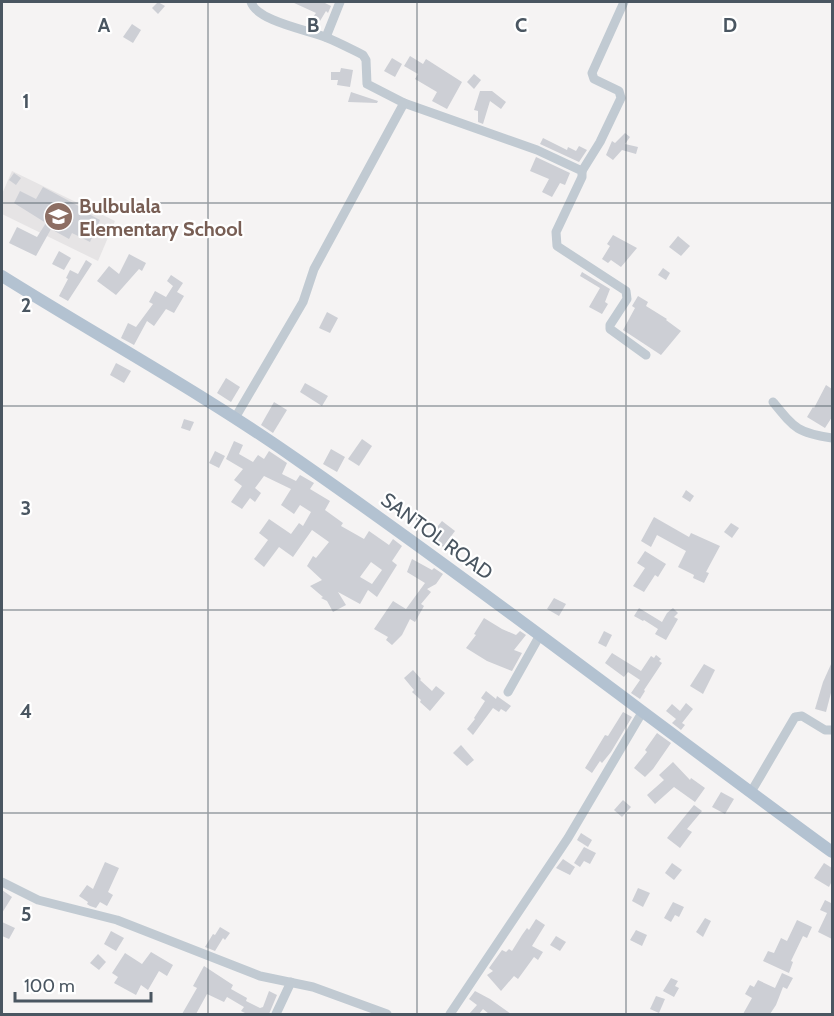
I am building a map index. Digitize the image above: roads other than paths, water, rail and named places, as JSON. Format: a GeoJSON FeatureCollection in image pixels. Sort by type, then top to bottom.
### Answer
{"type":"FeatureCollection","features":[{"type":"Feature","properties":{"kind":"main road","name":"SANTOL ROAD"},"geometry":{"type":"LineString","coordinates":[[2,276],[236,418],[309,467],[832,852]]}},
{"type":"Feature","properties":{"kind":"street"},"geometry":{"type":"LineString","coordinates":[[251,2],[252,6],[282,23],[326,37],[363,55],[366,60],[367,84],[404,104],[537,150],[582,171]]}},
{"type":"Feature","properties":{"kind":"street"},"geometry":{"type":"LineString","coordinates":[[326,37],[340,2]]}},
{"type":"Feature","properties":{"kind":"street"},"geometry":{"type":"LineString","coordinates":[[624,2],[592,73],[594,79],[619,91],[621,98],[600,142],[582,171],[582,177],[556,232],[555,242],[564,252],[626,291],[627,299],[610,325],[610,329],[646,356]]}},
{"type":"Feature","properties":{"kind":"street"},"geometry":{"type":"LineString","coordinates":[[236,418],[303,302],[314,269],[404,104]]}},
{"type":"Feature","properties":{"kind":"street"},"geometry":{"type":"LineString","coordinates":[[773,402],[797,429],[832,438]]}},
{"type":"Feature","properties":{"kind":"street"},"geometry":{"type":"LineString","coordinates":[[508,692],[540,635]]}},
{"type":"Feature","properties":{"kind":"street"},"geometry":{"type":"LineString","coordinates":[[450,1014],[568,838],[643,711]]}},
{"type":"Feature","properties":{"kind":"street"},"geometry":{"type":"LineString","coordinates":[[751,792],[795,717],[802,716],[825,730],[832,730]]}},
{"type":"Feature","properties":{"kind":"street"},"geometry":{"type":"LineString","coordinates":[[2,882],[38,900],[117,920],[251,973],[313,987],[387,1014]]}},
{"type":"Feature","properties":{"kind":"street"},"geometry":{"type":"LineString","coordinates":[[276,1014],[291,982]]}},
{"type":"Feature","properties":{"kind":"place","name":"Bulbulala Elementary School"},"geometry":{"type":"Point","coordinates":[58,217]}}]}
